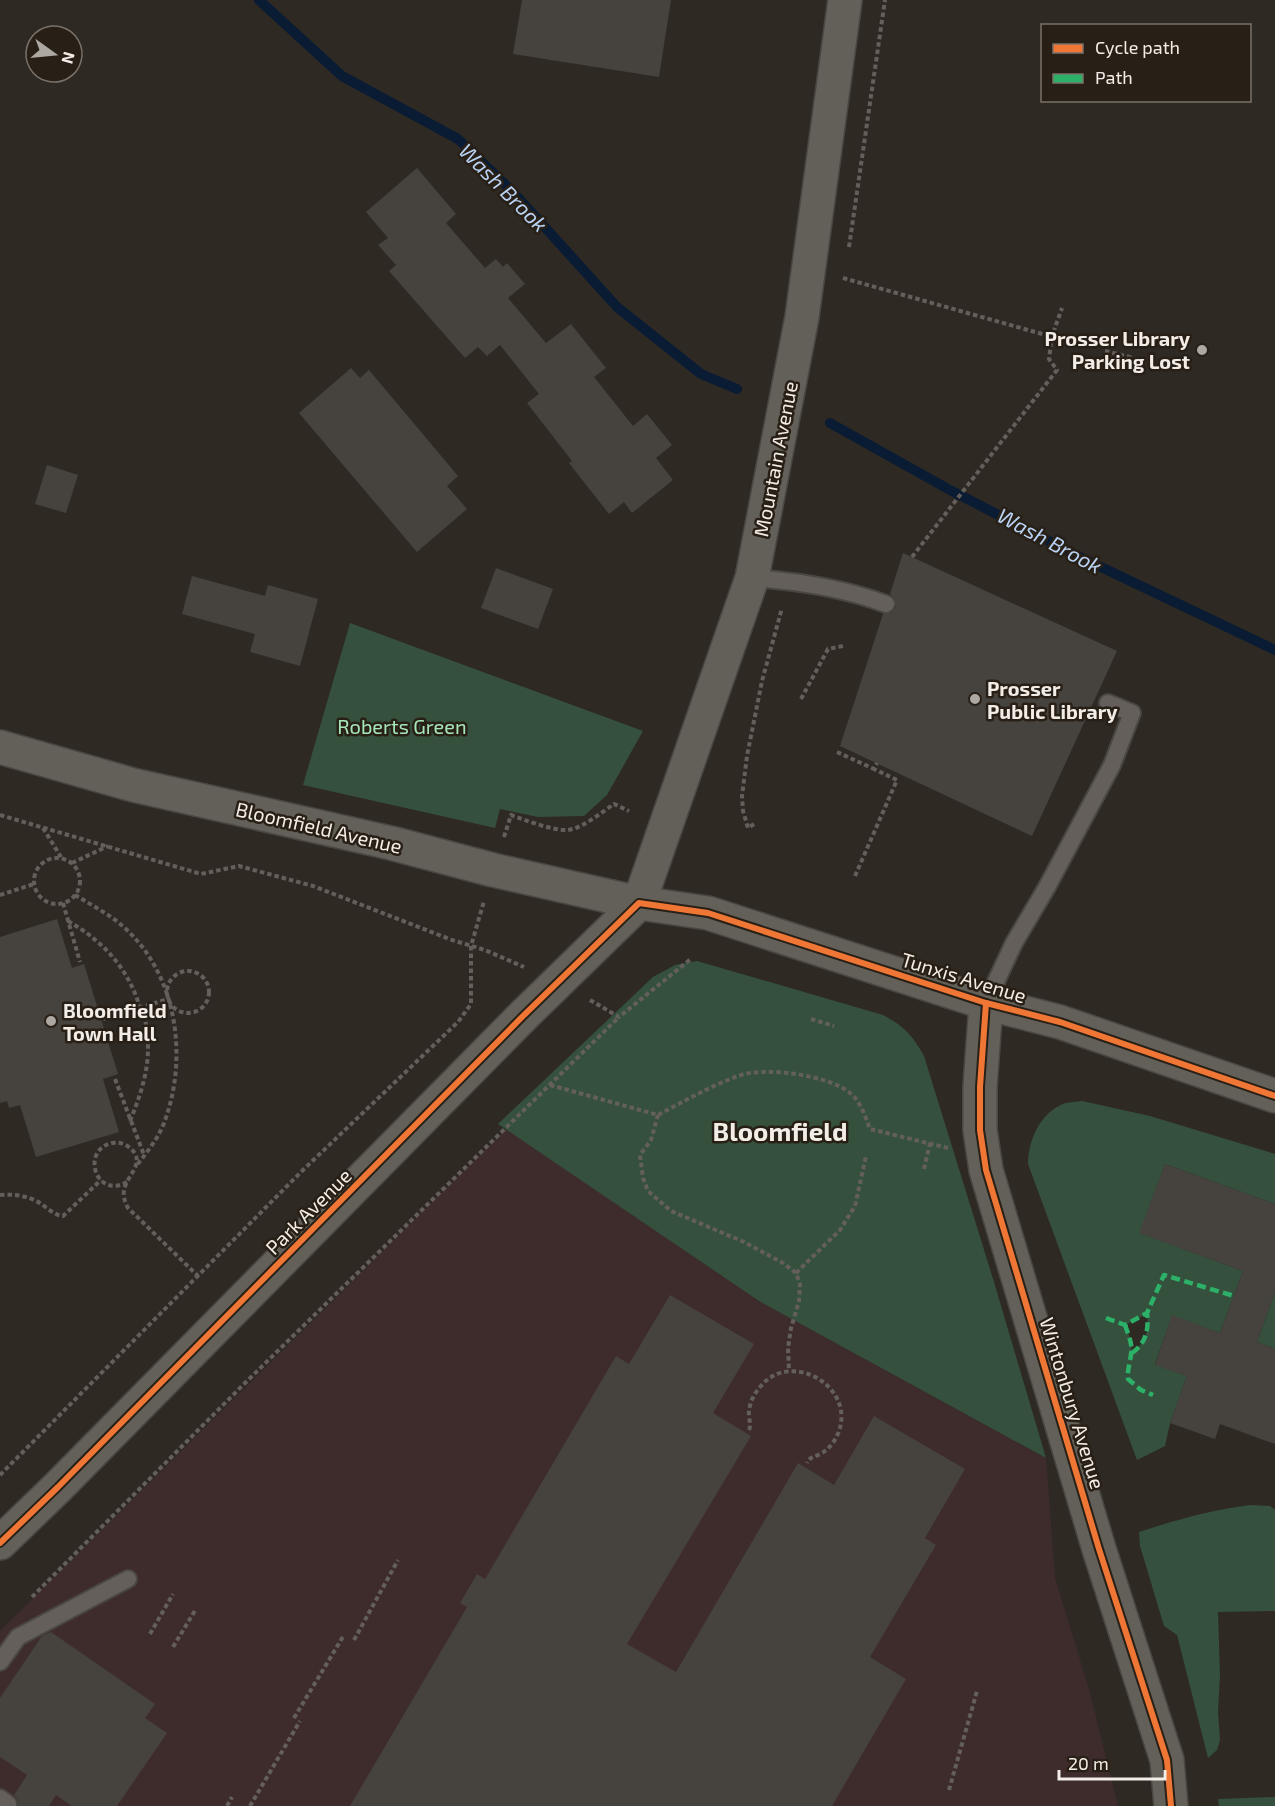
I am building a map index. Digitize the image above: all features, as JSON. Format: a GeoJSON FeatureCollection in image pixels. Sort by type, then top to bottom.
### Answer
{"type":"FeatureCollection","features":[{"type":"Feature","properties":{"kind":"main road","name":"Mountain Avenue"},"geometry":{"type":"LineString","coordinates":[[639,903],[752,578],[802,317],[846,0]]}},
{"type":"Feature","properties":{"kind":"main road","name":"Bloomfield Avenue"},"geometry":{"type":"LineString","coordinates":[[0,747],[133,785],[391,843],[493,870],[639,903]]}},
{"type":"Feature","properties":{"kind":"main road","name":"Park Avenue"},"geometry":{"type":"LineString","coordinates":[[0,1543],[639,903]]}},
{"type":"Feature","properties":{"kind":"main road","name":"Tunxis Avenue"},"geometry":{"type":"LineString","coordinates":[[639,903],[708,913],[986,1003],[1060,1022],[1275,1096]]}},
{"type":"Feature","properties":{"kind":"main road","name":"Wintonbury Avenue"},"geometry":{"type":"LineString","coordinates":[[986,1003],[980,1087],[980,1130],[986,1170],[1099,1549],[1167,1760],[1171,1806]]}},
{"type":"Feature","properties":{"kind":"lane"},"geometry":{"type":"LineString","coordinates":[[752,578],[788,580],[863,596],[886,604]]}},
{"type":"Feature","properties":{"kind":"lane"},"geometry":{"type":"LineString","coordinates":[[986,1003],[1014,943],[1047,887],[1112,765],[1131,713],[1108,703]]}},
{"type":"Feature","properties":{"kind":"lane"},"geometry":{"type":"LineString","coordinates":[[0,1662],[18,1636],[128,1579]]}},
{"type":"Feature","properties":{"kind":"path"},"geometry":{"type":"LineString","coordinates":[[843,278],[1060,339]]}},
{"type":"Feature","properties":{"kind":"path"},"geometry":{"type":"LineString","coordinates":[[912,557],[1058,370],[1049,359],[1052,336],[1062,308]]}},
{"type":"Feature","properties":{"kind":"path"},"geometry":{"type":"LineString","coordinates":[[1105,351],[1134,358]]}},
{"type":"Feature","properties":{"kind":"path"},"geometry":{"type":"LineString","coordinates":[[801,699],[828,649],[843,646]]}},
{"type":"Feature","properties":{"kind":"path"},"geometry":{"type":"LineString","coordinates":[[837,752],[897,780],[855,876]]}},
{"type":"Feature","properties":{"kind":"path"},"geometry":{"type":"LineString","coordinates":[[874,769],[877,764]]}},
{"type":"Feature","properties":{"kind":"path"},"geometry":{"type":"LineString","coordinates":[[0,1475],[303,1170],[458,1022],[471,1004],[471,946],[511,815],[537,824],[568,830],[592,820],[615,804],[629,812]]}},
{"type":"Feature","properties":{"kind":"path"},"geometry":{"type":"LineString","coordinates":[[0,815],[201,874],[239,866],[313,886],[485,950],[559,983],[619,1017]]}},
{"type":"Feature","properties":{"kind":"path"},"geometry":{"type":"LineString","coordinates":[[43,827],[62,858]]}},
{"type":"Feature","properties":{"kind":"path"},"geometry":{"type":"LineString","coordinates":[[72,863],[108,846]]}},
{"type":"Feature","properties":{"kind":"path"},"geometry":{"type":"LineString","coordinates":[[54,858],[62,858],[72,863],[80,874],[79,889],[75,895],[63,903],[47,902],[36,891],[34,876],[41,864],[54,858]]}},
{"type":"Feature","properties":{"kind":"path"},"geometry":{"type":"LineString","coordinates":[[0,895],[34,884]]}},
{"type":"Feature","properties":{"kind":"path"},"geometry":{"type":"LineString","coordinates":[[75,895],[106,913],[129,932],[160,973],[174,1028],[177,1060],[173,1087],[164,1124],[127,1182],[124,1198],[128,1208],[198,1276]]}},
{"type":"Feature","properties":{"kind":"path"},"geometry":{"type":"LineString","coordinates":[[63,903],[80,962]]}},
{"type":"Feature","properties":{"kind":"path"},"geometry":{"type":"LineString","coordinates":[[68,921],[86,931],[119,963],[134,988],[141,1007],[148,1030],[147,1068],[130,1120]]}},
{"type":"Feature","properties":{"kind":"path"},"geometry":{"type":"LineString","coordinates":[[24,1605],[244,1384],[619,1017],[692,958]]}},
{"type":"Feature","properties":{"kind":"path"},"geometry":{"type":"LineString","coordinates":[[183,972],[196,972],[203,976],[210,988],[208,1002],[197,1012],[183,1014],[176,1010],[168,999],[168,985],[176,974],[183,972]]}},
{"type":"Feature","properties":{"kind":"path"},"geometry":{"type":"LineString","coordinates":[[103,1018],[168,999]]}},
{"type":"Feature","properties":{"kind":"path"},"geometry":{"type":"LineString","coordinates":[[811,1019],[834,1026]]}},
{"type":"Feature","properties":{"kind":"path"},"geometry":{"type":"LineString","coordinates":[[549,1085],[658,1114],[740,1075],[771,1071],[796,1074],[842,1087],[852,1094],[861,1106],[870,1129],[952,1149]]}},
{"type":"Feature","properties":{"kind":"path"},"geometry":{"type":"LineString","coordinates":[[115,1079],[144,1156]]}},
{"type":"Feature","properties":{"kind":"path"},"geometry":{"type":"LineString","coordinates":[[658,1114],[651,1140],[640,1155],[643,1178],[648,1191],[671,1211],[744,1242],[783,1263],[796,1273],[800,1284],[799,1301],[789,1338],[789,1371]]}},
{"type":"Feature","properties":{"kind":"path"},"geometry":{"type":"LineString","coordinates":[[127,1182],[120,1186],[113,1186],[101,1180],[96,1174],[94,1160],[102,1148],[108,1144],[123,1143],[129,1147],[137,1159],[137,1165]]}},
{"type":"Feature","properties":{"kind":"path"},"geometry":{"type":"LineString","coordinates":[[924,1169],[930,1143]]}},
{"type":"Feature","properties":{"kind":"path"},"geometry":{"type":"LineString","coordinates":[[796,1273],[840,1230],[855,1206],[866,1156]]}},
{"type":"Feature","properties":{"kind":"path"},"geometry":{"type":"LineString","coordinates":[[0,1194],[28,1198],[59,1216],[63,1216],[101,1180]]}},
{"type":"Feature","properties":{"kind":"path"},"geometry":{"type":"LineString","coordinates":[[749,1431],[751,1426],[750,1405],[760,1387],[774,1376],[789,1371],[815,1376],[827,1385],[838,1401],[841,1421],[839,1432],[829,1448],[809,1458],[807,1463]]}},
{"type":"Feature","properties":{"kind":"path"},"geometry":{"type":"LineString","coordinates":[[354,1640],[398,1560]]}},
{"type":"Feature","properties":{"kind":"path"},"geometry":{"type":"LineString","coordinates":[[150,1634],[173,1594]]}},
{"type":"Feature","properties":{"kind":"path"},"geometry":{"type":"LineString","coordinates":[[173,1647],[196,1609]]}},
{"type":"Feature","properties":{"kind":"path"},"geometry":{"type":"LineString","coordinates":[[294,1718],[344,1635]]}},
{"type":"Feature","properties":{"kind":"path"},"geometry":{"type":"LineString","coordinates":[[949,1790],[977,1691]]}},
{"type":"Feature","properties":{"kind":"path"},"geometry":{"type":"LineString","coordinates":[[250,1806],[300,1721]]}},
{"type":"Feature","properties":{"kind":"path"},"geometry":{"type":"LineString","coordinates":[[227,1806],[232,1797]]}},
{"type":"Feature","properties":{"kind":"shaded area"},"geometry":{"type":"Polygon","coordinates":[[[506,1129],[759,1301],[1046,1458],[1055,1578],[1089,1689],[1118,1806],[0,1806],[0,1631],[506,1129]]]}},
{"type":"Feature","properties":{"kind":"green space","name":"Roberts Green"},"geometry":{"type":"Polygon","coordinates":[[[350,623],[643,731],[607,795],[584,816],[538,817],[500,809],[495,828],[303,785],[350,623]]]}},
{"type":"Feature","properties":{"kind":"green space"},"geometry":{"type":"Polygon","coordinates":[[[697,961],[883,1015],[902,1027],[915,1042],[924,1056],[1046,1458],[759,1301],[498,1124],[653,977],[675,965],[697,961]]]}},
{"type":"Feature","properties":{"kind":"green space"},"geometry":{"type":"Polygon","coordinates":[[[1082,1101],[1150,1116],[1275,1154],[1275,1204],[1165,1164],[1140,1233],[1243,1271],[1220,1333],[1172,1316],[1155,1364],[1187,1376],[1170,1423],[1165,1446],[1137,1460],[1028,1164],[1033,1137],[1048,1114],[1063,1104],[1082,1101]],[[1147,1314],[1125,1325],[1131,1340],[1132,1353],[1143,1340],[1148,1320],[1147,1314]]]}},
{"type":"Feature","properties":{"kind":"green space"},"geometry":{"type":"Polygon","coordinates":[[[1275,1292],[1275,1349],[1257,1342],[1275,1292]]]}},
{"type":"Feature","properties":{"kind":"green space"},"geometry":{"type":"Polygon","coordinates":[[[1250,1505],[1270,1506],[1275,1510],[1275,1611],[1218,1612],[1220,1740],[1217,1750],[1208,1758],[1177,1635],[1164,1626],[1140,1546],[1139,1532],[1194,1516],[1250,1505]]]}},
{"type":"Feature","properties":{"kind":"green space"},"geometry":{"type":"Polygon","coordinates":[[[1275,1797],[1275,1806],[1219,1806],[1218,1799],[1275,1797]]]}},
{"type":"Feature","properties":{"kind":"building"},"geometry":{"type":"Polygon","coordinates":[[[522,0],[671,0],[659,77],[513,54],[522,0]]]}},
{"type":"Feature","properties":{"kind":"building"},"geometry":{"type":"Polygon","coordinates":[[[417,168],[456,214],[446,223],[485,268],[496,259],[503,267],[507,263],[525,284],[508,298],[546,343],[571,324],[606,368],[594,377],[633,426],[647,414],[672,445],[656,458],[673,480],[632,513],[624,502],[609,514],[569,463],[572,461],[527,403],[539,394],[500,345],[487,356],[478,347],[465,358],[389,271],[396,265],[378,245],[388,238],[366,212],[417,168]]]}},
{"type":"Feature","properties":{"kind":"building"},"geometry":{"type":"Polygon","coordinates":[[[351,368],[360,378],[369,370],[458,476],[447,486],[467,509],[417,552],[299,413],[351,368]]]}},
{"type":"Feature","properties":{"kind":"building"},"geometry":{"type":"Polygon","coordinates":[[[47,465],[78,475],[66,513],[35,504],[47,465]]]}},
{"type":"Feature","properties":{"kind":"building","name":"Prosser Public Library"},"geometry":{"type":"Polygon","coordinates":[[[903,553],[1117,651],[1032,836],[840,746],[883,614],[892,612],[896,607],[894,598],[890,594],[903,553]]]}},
{"type":"Feature","properties":{"kind":"building"},"geometry":{"type":"Polygon","coordinates":[[[496,568],[553,589],[538,629],[481,608],[496,568]]]}},
{"type":"Feature","properties":{"kind":"building"},"geometry":{"type":"Polygon","coordinates":[[[192,576],[265,596],[268,585],[318,599],[300,666],[250,652],[255,634],[182,614],[192,576]]]}},
{"type":"Feature","properties":{"kind":"building","name":"Bloomfield Town Hall"},"geometry":{"type":"Polygon","coordinates":[[[57,919],[72,968],[84,964],[118,1074],[103,1079],[119,1132],[36,1157],[20,1105],[9,1108],[7,1101],[0,1103],[0,937],[57,919]]]}},
{"type":"Feature","properties":{"kind":"building"},"geometry":{"type":"Polygon","coordinates":[[[1165,1164],[1275,1204],[1275,1292],[1257,1342],[1275,1349],[1275,1444],[1220,1424],[1215,1439],[1170,1423],[1187,1376],[1155,1365],[1172,1315],[1220,1333],[1243,1271],[1139,1233],[1165,1164]]]}},
{"type":"Feature","properties":{"kind":"building"},"geometry":{"type":"Polygon","coordinates":[[[670,1295],[754,1344],[713,1413],[751,1436],[627,1644],[676,1672],[798,1463],[834,1485],[874,1416],[965,1469],[925,1538],[936,1545],[870,1657],[906,1679],[832,1806],[350,1806],[467,1607],[460,1603],[477,1574],[485,1579],[616,1356],[629,1364],[670,1295]]]}},
{"type":"Feature","properties":{"kind":"building"},"geometry":{"type":"Polygon","coordinates":[[[51,1632],[155,1704],[145,1718],[167,1733],[117,1806],[72,1806],[56,1795],[49,1806],[18,1806],[18,1800],[14,1795],[27,1775],[0,1757],[0,1698],[42,1636],[51,1632]]]}},
{"type":"Feature","properties":{"kind":"waterway","name":"Wash Brook"},"geometry":{"type":"LineString","coordinates":[[259,0],[342,76],[458,139],[513,192],[617,307],[701,374],[737,389]]}},
{"type":"Feature","properties":{"kind":"waterway","name":"Wash Brook"},"geometry":{"type":"LineString","coordinates":[[830,423],[950,490],[1080,557],[1275,650]]}},
{"type":"Feature","properties":{"kind":"marked path"},"geometry":{"type":"LineString","coordinates":[[1106,1318],[1125,1325],[1147,1313],[1164,1275],[1234,1296]]}},
{"type":"Feature","properties":{"kind":"marked path"},"geometry":{"type":"LineString","coordinates":[[1132,1353],[1141,1345],[1146,1336],[1147,1313]]}},
{"type":"Feature","properties":{"kind":"marked path"},"geometry":{"type":"LineString","coordinates":[[1125,1325],[1131,1347],[1128,1379],[1141,1390],[1153,1395]]}},
{"type":"Feature","properties":{"kind":"cycle path"},"geometry":{"type":"LineString","coordinates":[[0,1543],[523,1016],[639,903],[708,913],[986,1003],[1060,1022],[1275,1096]]}},
{"type":"Feature","properties":{"kind":"cycle path"},"geometry":{"type":"LineString","coordinates":[[986,1003],[980,1087],[980,1130],[986,1170],[1099,1549],[1167,1760],[1171,1806]]}},
{"type":"Feature","properties":{"kind":"place","name":"Prosser Library Parking Lost"},"geometry":{"type":"Point","coordinates":[1202,350]}},
{"type":"Feature","properties":{"kind":"place","name":"Prosser Public Library"},"geometry":{"type":"Point","coordinates":[975,699]}},
{"type":"Feature","properties":{"kind":"place","name":"Bloomfield Town Hall"},"geometry":{"type":"Point","coordinates":[51,1021]}},
{"type":"Feature","properties":{"kind":"district","name":"Bloomfield"},"geometry":{"type":"Point","coordinates":[780,1130]}}]}
